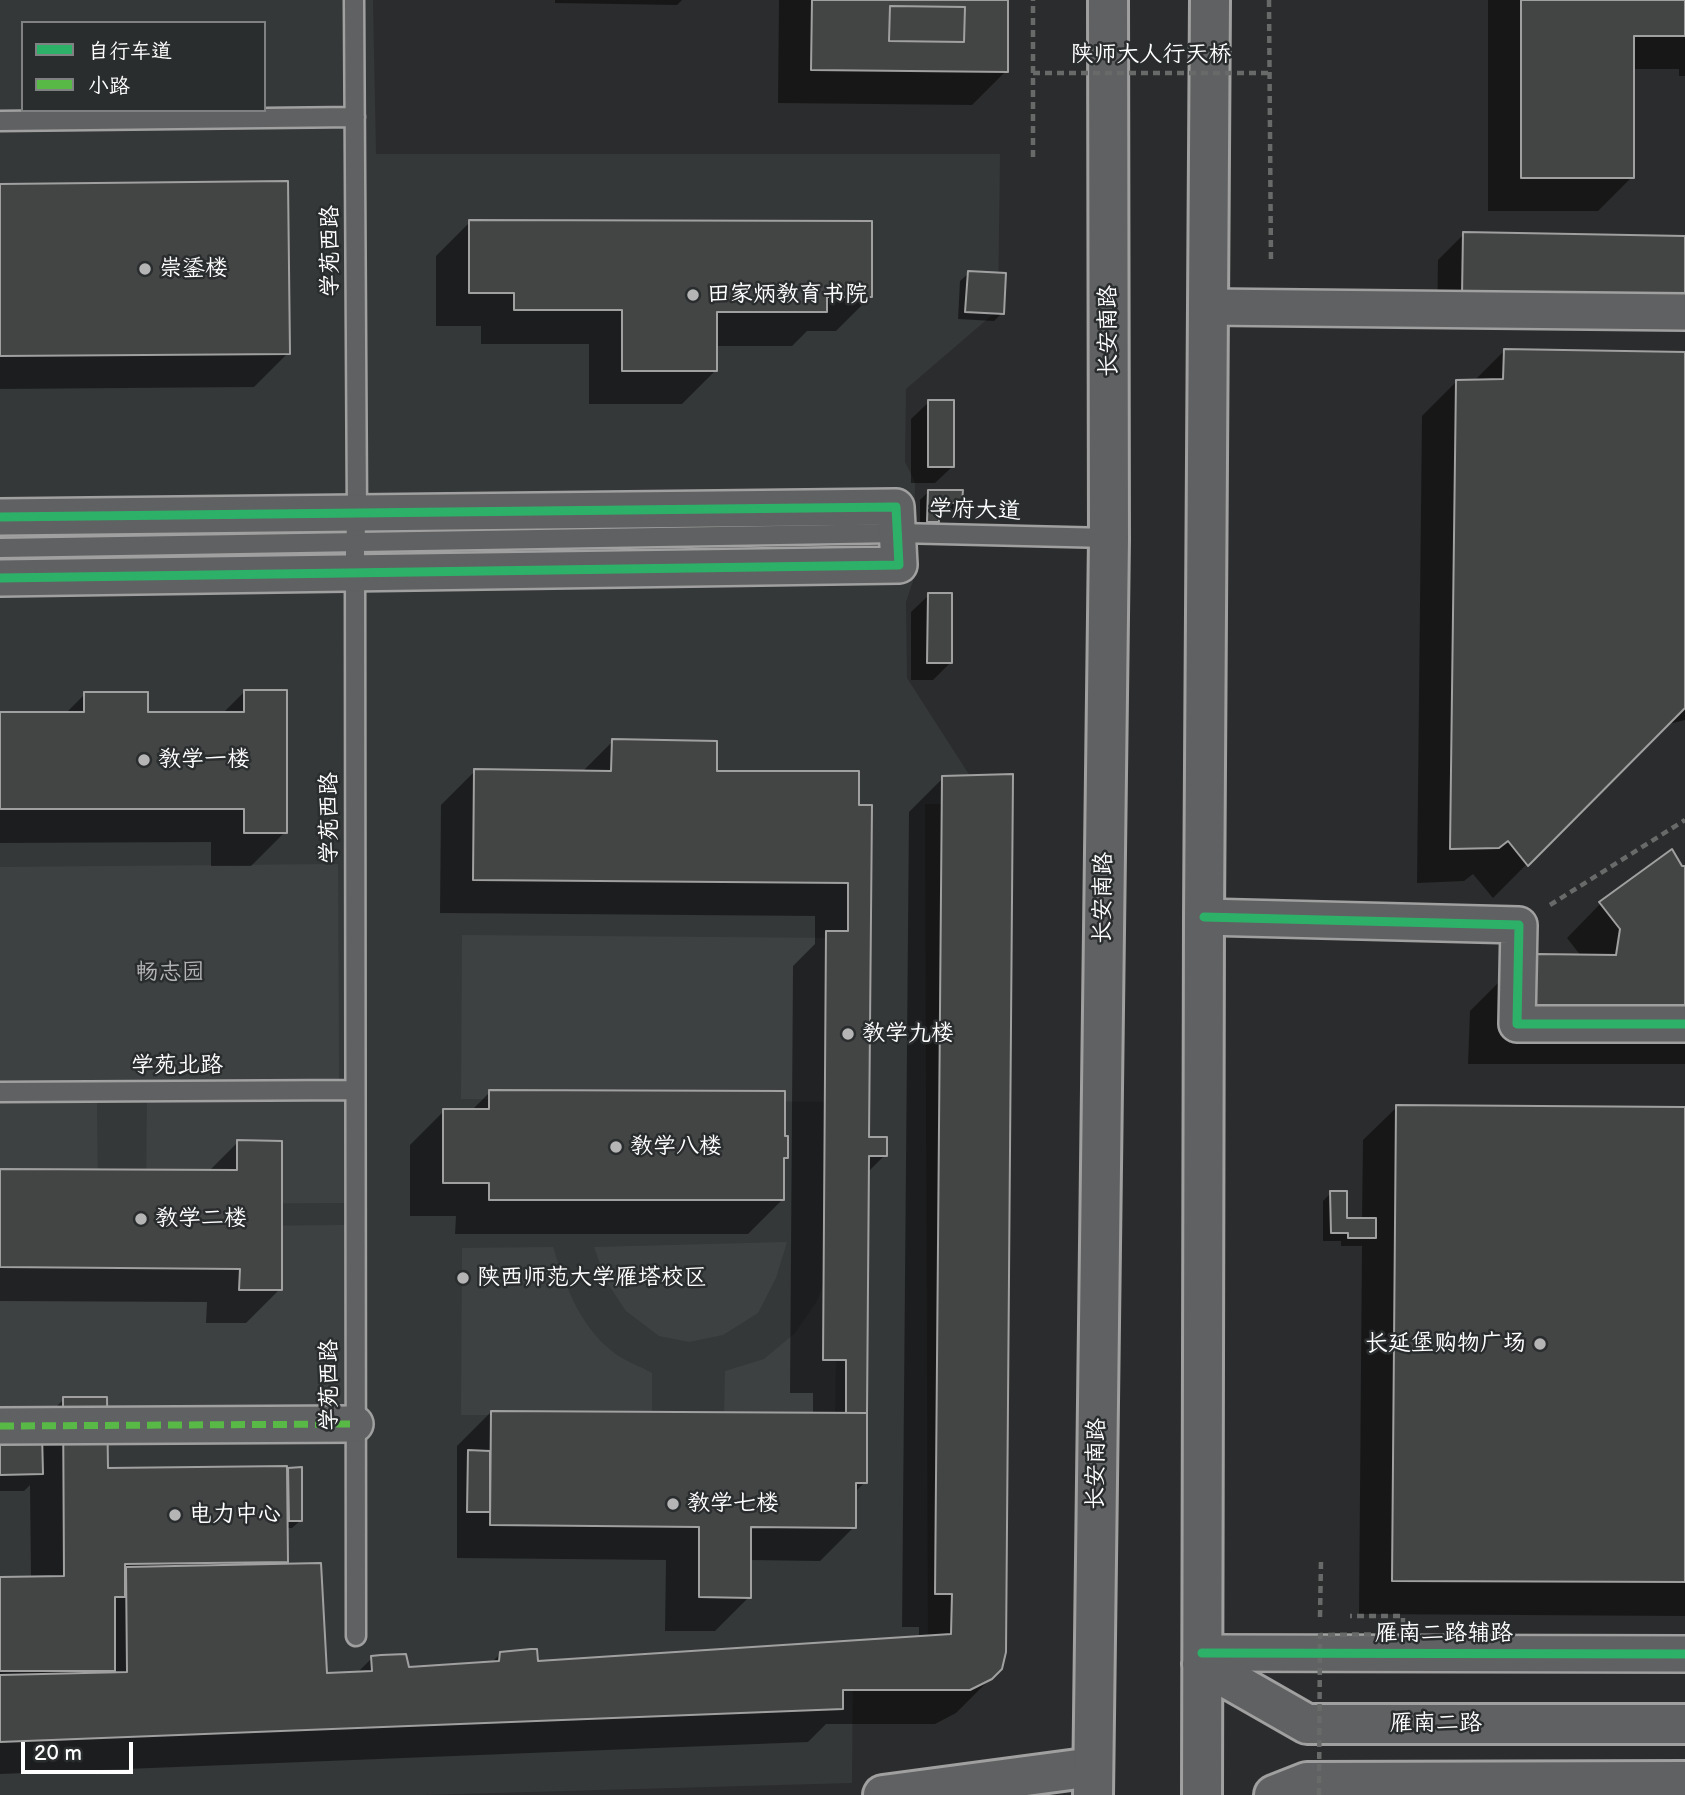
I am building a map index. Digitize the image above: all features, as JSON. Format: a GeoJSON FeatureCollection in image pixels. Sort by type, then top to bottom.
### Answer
{"type":"FeatureCollection","features":[{"type":"Feature","properties":{"kind":"main road","name":"长安南路"},"geometry":{"type":"LineString","coordinates":[[1093,1781],[1109,538],[1108,0]]}},
{"type":"Feature","properties":{"kind":"main road"},"geometry":{"type":"LineString","coordinates":[[1202,1795],[1210,0]]}},
{"type":"Feature","properties":{"kind":"main road","name":"雁南二路"},"geometry":{"type":"LineString","coordinates":[[1202,1658],[1307,1724],[1685,1724]]}},
{"type":"Feature","properties":{"kind":"main road"},"geometry":{"type":"LineString","coordinates":[[883,1795],[1093,1781]]}},
{"type":"Feature","properties":{"kind":"main road"},"geometry":{"type":"LineString","coordinates":[[1274,1795],[1307,1782],[1685,1782]]}},
{"type":"Feature","properties":{"kind":"street"},"geometry":{"type":"LineString","coordinates":[[1207,307],[1685,312]]}},
{"type":"Feature","properties":{"kind":"street"},"geometry":{"type":"LineString","coordinates":[[0,517],[355,543],[899,565],[896,507],[355,543],[0,578]]}},
{"type":"Feature","properties":{"kind":"street"},"geometry":{"type":"LineString","coordinates":[[1204,917],[1519,925],[1517,1024],[1685,1024]]}},
{"type":"Feature","properties":{"kind":"street"},"geometry":{"type":"LineString","coordinates":[[0,1426],[355,1424]]}},
{"type":"Feature","properties":{"kind":"street","name":"雁南二路辅路"},"geometry":{"type":"LineString","coordinates":[[1202,1658],[1685,1654]]}},
{"type":"Feature","properties":{"kind":"lane","name":"学苑西路"},"geometry":{"type":"LineString","coordinates":[[354,0],[356,1636]]}},
{"type":"Feature","properties":{"kind":"lane"},"geometry":{"type":"LineString","coordinates":[[0,121],[355,117]]}},
{"type":"Feature","properties":{"kind":"lane","name":"学府大道"},"geometry":{"type":"LineString","coordinates":[[898,533],[1109,538]]}},
{"type":"Feature","properties":{"kind":"lane"},"geometry":{"type":"LineString","coordinates":[[0,548],[355,543]]}},
{"type":"Feature","properties":{"kind":"lane","name":"学苑北路"},"geometry":{"type":"LineString","coordinates":[[0,1092],[355,1090]]}},
{"type":"Feature","properties":{"kind":"path"},"geometry":{"type":"LineString","coordinates":[[1033,0],[1033,157]]}},
{"type":"Feature","properties":{"kind":"path"},"geometry":{"type":"LineString","coordinates":[[1269,0],[1271,264]]}},
{"type":"Feature","properties":{"kind":"path"},"geometry":{"type":"LineString","coordinates":[[1519,925],[1685,820]]}},
{"type":"Feature","properties":{"kind":"path"},"geometry":{"type":"LineString","coordinates":[[1319,1795],[1321,1561]]}},
{"type":"Feature","properties":{"kind":"path"},"geometry":{"type":"LineString","coordinates":[[1320,1635],[1403,1634],[1403,1616],[1350,1616]]}},
{"type":"Feature","properties":{"kind":"shaded area","name":"陕西师范大学雁塔校区"},"geometry":{"type":"Polygon","coordinates":[[[0,0],[373,0],[376,154],[1000,154],[998,310],[906,389],[905,462],[915,482],[913,581],[906,602],[907,678],[988,804],[925,804],[928,1659],[853,1659],[852,1783],[422,1795],[0,1795],[0,0]]]}},
{"type":"Feature","properties":{"kind":"green space","name":"畅志园"},"geometry":{"type":"Polygon","coordinates":[[[338,864],[339,1080],[0,1083],[0,867],[338,864]]]}},
{"type":"Feature","properties":{"kind":"green space"},"geometry":{"type":"Polygon","coordinates":[[[462,935],[840,938],[839,1102],[461,1099],[462,935]]]}},
{"type":"Feature","properties":{"kind":"green space"},"geometry":{"type":"Polygon","coordinates":[[[147,1094],[348,1094],[348,1203],[146,1204],[147,1094]]]}},
{"type":"Feature","properties":{"kind":"green space"},"geometry":{"type":"Polygon","coordinates":[[[97,1100],[98,1207],[0,1208],[0,1101],[97,1100]]]}},
{"type":"Feature","properties":{"kind":"green space"},"geometry":{"type":"Polygon","coordinates":[[[345,1225],[347,1414],[0,1418],[0,1228],[345,1225]]]}},
{"type":"Feature","properties":{"kind":"green space"},"geometry":{"type":"Polygon","coordinates":[[[787,1242],[776,1278],[758,1313],[723,1335],[689,1342],[659,1336],[626,1311],[606,1281],[594,1247],[787,1242]]]}},
{"type":"Feature","properties":{"kind":"green space"},"geometry":{"type":"Polygon","coordinates":[[[838,1244],[835,1416],[724,1416],[725,1371],[764,1359],[795,1333],[817,1301],[838,1244]]]}},
{"type":"Feature","properties":{"kind":"green space"},"geometry":{"type":"Polygon","coordinates":[[[553,1247],[569,1291],[591,1330],[617,1355],[652,1373],[652,1415],[461,1415],[462,1248],[553,1247]]]}},
{"type":"Feature","properties":{"kind":"building"},"geometry":{"type":"Polygon","coordinates":[[[812,0],[1008,0],[1008,72],[811,70],[812,0]],[[890,6],[889,41],[964,42],[965,7],[890,6]]]}},
{"type":"Feature","properties":{"kind":"building"},"geometry":{"type":"Polygon","coordinates":[[[1521,0],[1685,0],[1685,36],[1634,36],[1634,178],[1521,178],[1521,0]]]}},
{"type":"Feature","properties":{"kind":"building"},"geometry":{"type":"Polygon","coordinates":[[[890,6],[965,7],[964,42],[889,41],[890,6]]]}},
{"type":"Feature","properties":{"kind":"building","name":"崇鋈楼"},"geometry":{"type":"Polygon","coordinates":[[[288,181],[290,354],[0,356],[0,184],[288,181]]]}},
{"type":"Feature","properties":{"kind":"building","name":"田家炳教育书院"},"geometry":{"type":"Polygon","coordinates":[[[469,220],[872,221],[872,297],[827,297],[827,312],[717,312],[717,371],[622,371],[622,310],[514,310],[514,293],[469,293],[469,220]]]}},
{"type":"Feature","properties":{"kind":"building"},"geometry":{"type":"Polygon","coordinates":[[[1463,232],[1685,236],[1685,301],[1462,296],[1463,232]]]}},
{"type":"Feature","properties":{"kind":"building"},"geometry":{"type":"Polygon","coordinates":[[[968,271],[1006,273],[1004,314],[965,312],[968,271]]]}},
{"type":"Feature","properties":{"kind":"building"},"geometry":{"type":"Polygon","coordinates":[[[1504,349],[1685,352],[1685,708],[1528,866],[1508,841],[1499,848],[1450,849],[1456,380],[1503,379],[1504,349]]]}},
{"type":"Feature","properties":{"kind":"building"},"geometry":{"type":"Polygon","coordinates":[[[928,400],[954,400],[954,467],[928,467],[928,400]]]}},
{"type":"Feature","properties":{"kind":"building"},"geometry":{"type":"Polygon","coordinates":[[[928,490],[963,490],[962,503],[939,503],[939,522],[927,522],[928,490]]]}},
{"type":"Feature","properties":{"kind":"building"},"geometry":{"type":"Polygon","coordinates":[[[928,593],[952,593],[952,663],[927,663],[928,593]]]}},
{"type":"Feature","properties":{"kind":"building","name":"教学一楼"},"geometry":{"type":"Polygon","coordinates":[[[244,690],[287,690],[287,833],[244,833],[244,809],[0,809],[0,712],[84,712],[84,692],[148,692],[148,712],[244,712],[244,690]]]}},
{"type":"Feature","properties":{"kind":"building","name":"教学九楼"},"geometry":{"type":"Polygon","coordinates":[[[612,739],[717,741],[717,771],[859,771],[859,805],[872,805],[869,1137],[887,1137],[887,1156],[869,1156],[867,1413],[846,1413],[846,1360],[823,1360],[826,931],[848,931],[848,883],[473,880],[474,769],[611,771],[612,739]]]}},
{"type":"Feature","properties":{"kind":"building"},"geometry":{"type":"Polygon","coordinates":[[[1013,774],[1006,1652],[1002,1669],[992,1679],[970,1690],[843,1690],[843,1709],[0,1742],[0,1675],[127,1672],[126,1567],[321,1563],[327,1673],[372,1671],[371,1656],[381,1655],[406,1654],[409,1667],[499,1661],[500,1652],[531,1649],[537,1649],[538,1661],[951,1634],[952,1594],[935,1594],[942,776],[1013,774]]]}},
{"type":"Feature","properties":{"kind":"building"},"geometry":{"type":"Polygon","coordinates":[[[1672,849],[1682,866],[1685,866],[1685,1031],[1501,1030],[1503,976],[1535,976],[1537,954],[1616,955],[1620,929],[1599,902],[1672,849]]]}},
{"type":"Feature","properties":{"kind":"building","name":"教学八楼"},"geometry":{"type":"Polygon","coordinates":[[[489,1090],[785,1091],[788,1158],[784,1158],[784,1200],[489,1200],[489,1183],[443,1183],[443,1109],[489,1109],[489,1090]]]}},
{"type":"Feature","properties":{"kind":"building","name":"长延堡购物广场"},"geometry":{"type":"Polygon","coordinates":[[[1396,1105],[1685,1107],[1685,1582],[1392,1581],[1396,1105]]]}},
{"type":"Feature","properties":{"kind":"building","name":"教学二楼"},"geometry":{"type":"Polygon","coordinates":[[[237,1140],[282,1141],[282,1290],[239,1290],[240,1269],[0,1267],[0,1169],[237,1170],[237,1140]]]}},
{"type":"Feature","properties":{"kind":"building"},"geometry":{"type":"Polygon","coordinates":[[[1330,1191],[1347,1191],[1347,1218],[1376,1218],[1376,1238],[1348,1238],[1348,1233],[1331,1233],[1330,1191]]]}},
{"type":"Feature","properties":{"kind":"building","name":"电力中心"},"geometry":{"type":"Polygon","coordinates":[[[63,1397],[107,1397],[108,1468],[287,1466],[288,1562],[125,1564],[125,1597],[115,1597],[115,1671],[0,1671],[0,1577],[64,1576],[63,1397]]]}},
{"type":"Feature","properties":{"kind":"building","name":"教学七楼"},"geometry":{"type":"Polygon","coordinates":[[[491,1411],[867,1413],[867,1483],[856,1483],[856,1528],[751,1527],[751,1598],[699,1597],[699,1527],[490,1525],[491,1411]]]}},
{"type":"Feature","properties":{"kind":"building"},"geometry":{"type":"Polygon","coordinates":[[[0,1433],[42,1433],[43,1474],[0,1475],[0,1433]]]}},
{"type":"Feature","properties":{"kind":"building"},"geometry":{"type":"Polygon","coordinates":[[[468,1450],[490,1451],[490,1512],[467,1512],[468,1450]]]}},
{"type":"Feature","properties":{"kind":"building"},"geometry":{"type":"Polygon","coordinates":[[[302,1467],[302,1521],[289,1521],[288,1468],[302,1467]]]}},
{"type":"Feature","properties":{"kind":"marked path"},"geometry":{"type":"LineString","coordinates":[[0,1426],[355,1424]]}},
{"type":"Feature","properties":{"kind":"cycle path"},"geometry":{"type":"LineString","coordinates":[[0,517],[896,507],[899,565],[0,578]]}},
{"type":"Feature","properties":{"kind":"cycle path"},"geometry":{"type":"LineString","coordinates":[[1204,917],[1519,925],[1517,1024],[1685,1024]]}},
{"type":"Feature","properties":{"kind":"cycle path"},"geometry":{"type":"LineString","coordinates":[[1202,1653],[1685,1654]]}},
{"type":"Feature","properties":{"kind":"place","name":"崇鋈楼"},"geometry":{"type":"Point","coordinates":[145,269]}},
{"type":"Feature","properties":{"kind":"place","name":"田家炳教育书院"},"geometry":{"type":"Point","coordinates":[693,295]}},
{"type":"Feature","properties":{"kind":"place","name":"教学一楼"},"geometry":{"type":"Point","coordinates":[144,760]}},
{"type":"Feature","properties":{"kind":"place","name":"教学九楼"},"geometry":{"type":"Point","coordinates":[848,1034]}},
{"type":"Feature","properties":{"kind":"place","name":"教学八楼"},"geometry":{"type":"Point","coordinates":[616,1147]}},
{"type":"Feature","properties":{"kind":"place","name":"教学二楼"},"geometry":{"type":"Point","coordinates":[141,1219]}},
{"type":"Feature","properties":{"kind":"place","name":"陕西师范大学雁塔校区"},"geometry":{"type":"Point","coordinates":[463,1278]}},
{"type":"Feature","properties":{"kind":"place","name":"长延堡购物广场"},"geometry":{"type":"Point","coordinates":[1540,1344]}},
{"type":"Feature","properties":{"kind":"place","name":"教学七楼"},"geometry":{"type":"Point","coordinates":[673,1504]}},
{"type":"Feature","properties":{"kind":"place","name":"电力中心"},"geometry":{"type":"Point","coordinates":[175,1515]}}]}
